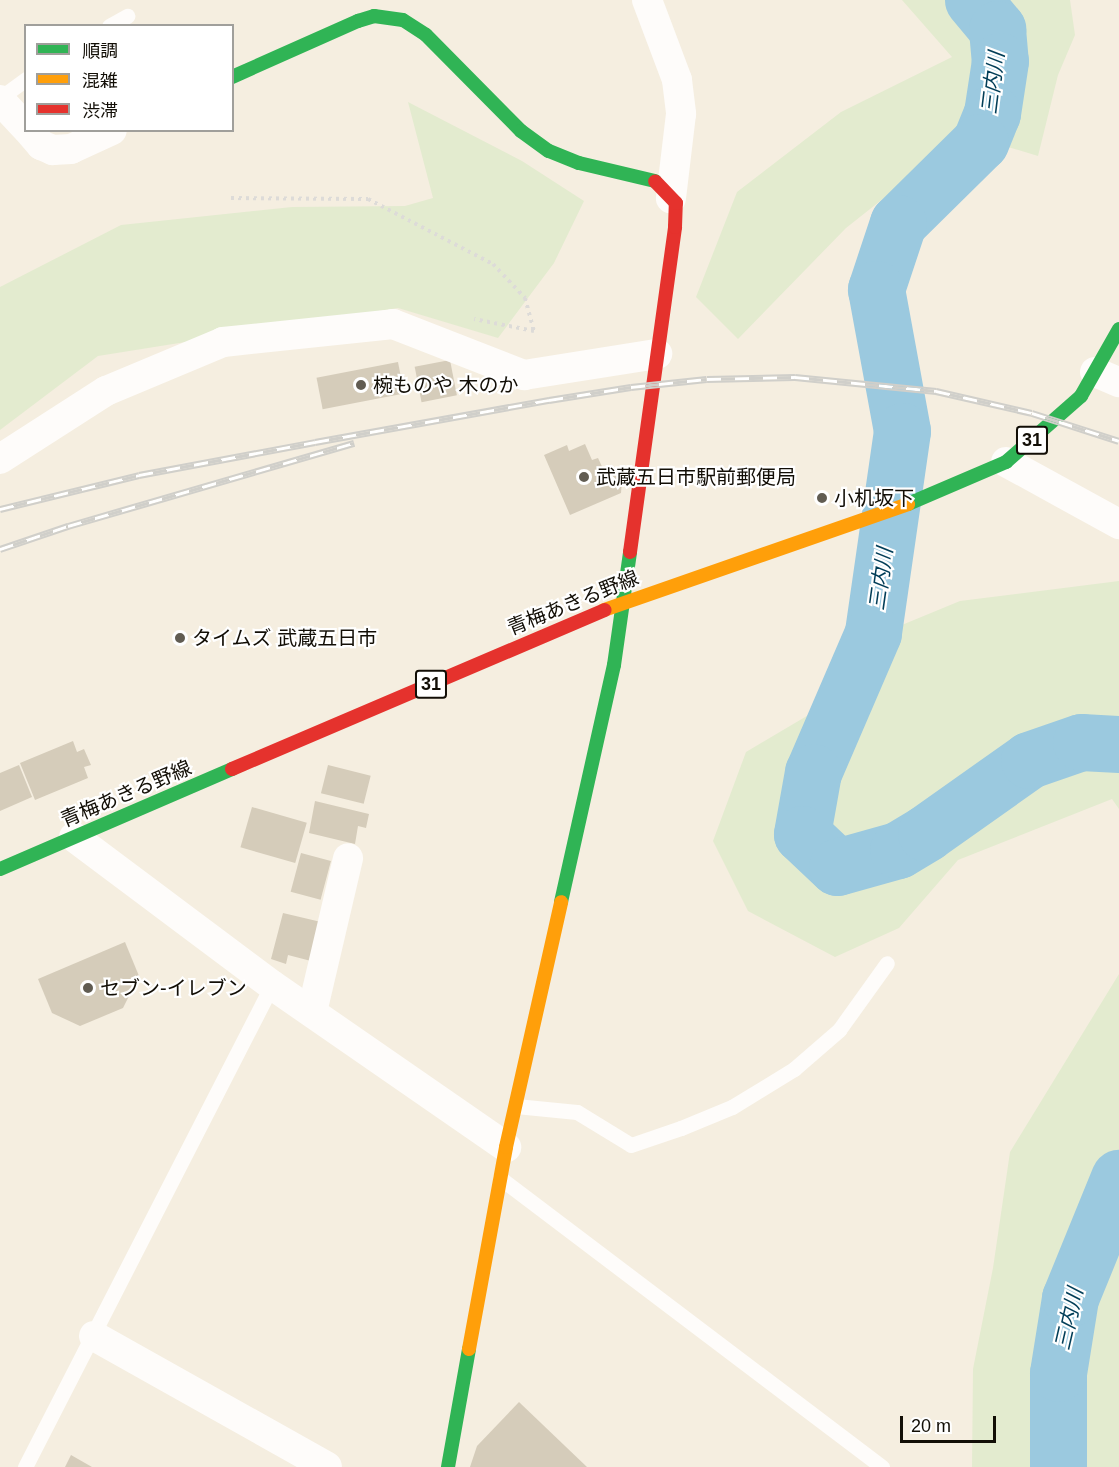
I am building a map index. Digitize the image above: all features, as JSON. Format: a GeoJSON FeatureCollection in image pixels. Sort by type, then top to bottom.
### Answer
{"type":"FeatureCollection","features":[{"type":"Feature","properties":{"kind":"street"},"geometry":{"type":"LineString","coordinates":[[647,0],[677,80],[681,114],[671,198]]}},
{"type":"Feature","properties":{"kind":"street"},"geometry":{"type":"LineString","coordinates":[[234,76],[358,21],[374,16],[403,20],[426,35],[521,131],[549,151],[579,163],[655,181],[676,203],[675,227],[614,665],[506,1147],[448,1467]]}},
{"type":"Feature","properties":{"kind":"street"},"geometry":{"type":"LineString","coordinates":[[0,101],[24,126]]}},
{"type":"Feature","properties":{"kind":"street"},"geometry":{"type":"LineString","coordinates":[[30,132],[41,145],[53,150],[71,149],[108,132]]}},
{"type":"Feature","properties":{"kind":"street"},"geometry":{"type":"LineString","coordinates":[[0,459],[106,391],[223,342],[393,324],[524,375],[657,354]]}},
{"type":"Feature","properties":{"kind":"street","name":"青梅あきる野線"},"geometry":{"type":"LineString","coordinates":[[0,869],[622,602],[869,519],[1006,462],[1081,396],[1107,377],[1119,329]]}},
{"type":"Feature","properties":{"kind":"street"},"geometry":{"type":"LineString","coordinates":[[1006,462],[1119,524]]}},
{"type":"Feature","properties":{"kind":"street"},"geometry":{"type":"LineString","coordinates":[[74,837],[272,985],[506,1147]]}},
{"type":"Feature","properties":{"kind":"street"},"geometry":{"type":"LineString","coordinates":[[312,1012],[348,858]]}},
{"type":"Feature","properties":{"kind":"street"},"geometry":{"type":"LineString","coordinates":[[94,1336],[327,1467]]}},
{"type":"Feature","properties":{"kind":"lane"},"geometry":{"type":"LineString","coordinates":[[113,24],[127,16]]}},
{"type":"Feature","properties":{"kind":"lane"},"geometry":{"type":"LineString","coordinates":[[0,101],[4,95],[24,80]]}},
{"type":"Feature","properties":{"kind":"lane"},"geometry":{"type":"LineString","coordinates":[[516,1106],[577,1112],[631,1145],[681,1128],[732,1107],[794,1069],[838,1030],[887,963]]}},
{"type":"Feature","properties":{"kind":"lane"},"geometry":{"type":"LineString","coordinates":[[25,1467],[272,985]]}},
{"type":"Feature","properties":{"kind":"lane"},"geometry":{"type":"LineString","coordinates":[[500,1178],[882,1467]]}},
{"type":"Feature","properties":{"kind":"path"},"geometry":{"type":"LineString","coordinates":[[231,198],[368,199],[493,264],[525,298],[534,331]]}},
{"type":"Feature","properties":{"kind":"green space"},"geometry":{"type":"Polygon","coordinates":[[[902,0],[1070,0],[1075,35],[1058,75],[1038,156],[965,134],[846,228],[738,339],[696,297],[737,192],[841,112],[952,57],[902,0]]]}},
{"type":"Feature","properties":{"kind":"green space"},"geometry":{"type":"Polygon","coordinates":[[[408,102],[522,161],[584,201],[554,263],[498,338],[398,308],[98,356],[0,430],[0,287],[121,225],[292,207],[405,206],[433,198],[408,102]]]}},
{"type":"Feature","properties":{"kind":"green space"},"geometry":{"type":"Polygon","coordinates":[[[1119,581],[1119,809],[1112,799],[958,860],[899,928],[835,957],[748,911],[713,841],[746,752],[822,707],[834,653],[960,601],[1119,581]]]}},
{"type":"Feature","properties":{"kind":"green space"},"geometry":{"type":"Polygon","coordinates":[[[1119,974],[1119,1467],[972,1467],[973,1369],[993,1268],[1010,1152],[1119,974]]]}},
{"type":"Feature","properties":{"kind":"building"},"geometry":{"type":"Polygon","coordinates":[[[450,360],[457,395],[422,402],[415,367],[450,360]]]}},
{"type":"Feature","properties":{"kind":"building"},"geometry":{"type":"Polygon","coordinates":[[[398,362],[404,393],[323,409],[317,378],[398,362]]]}},
{"type":"Feature","properties":{"kind":"building"},"geometry":{"type":"Polygon","coordinates":[[[585,444],[592,460],[598,458],[606,475],[623,468],[621,493],[570,515],[544,455],[567,445],[569,451],[585,444]]]}},
{"type":"Feature","properties":{"kind":"building"},"geometry":{"type":"Polygon","coordinates":[[[73,741],[77,752],[84,749],[91,765],[84,767],[88,778],[35,800],[20,763],[73,741]]]}},
{"type":"Feature","properties":{"kind":"building"},"geometry":{"type":"Polygon","coordinates":[[[19,765],[32,797],[0,811],[0,773],[19,765]]]}},
{"type":"Feature","properties":{"kind":"building"},"geometry":{"type":"Polygon","coordinates":[[[328,765],[371,776],[364,804],[321,793],[328,765]]]}},
{"type":"Feature","properties":{"kind":"building"},"geometry":{"type":"Polygon","coordinates":[[[315,801],[369,814],[366,828],[358,826],[355,844],[309,833],[315,801]]]}},
{"type":"Feature","properties":{"kind":"building"},"geometry":{"type":"Polygon","coordinates":[[[252,807],[307,823],[295,863],[240,847],[252,807]]]}},
{"type":"Feature","properties":{"kind":"building"},"geometry":{"type":"Polygon","coordinates":[[[301,853],[331,861],[321,900],[291,892],[301,853]]]}},
{"type":"Feature","properties":{"kind":"building"},"geometry":{"type":"Polygon","coordinates":[[[283,913],[321,922],[311,961],[288,955],[286,964],[271,959],[283,913]]]}},
{"type":"Feature","properties":{"kind":"building"},"geometry":{"type":"Polygon","coordinates":[[[125,942],[139,976],[123,1008],[80,1026],[52,1013],[38,979],[125,942]]]}},
{"type":"Feature","properties":{"kind":"building"},"geometry":{"type":"Polygon","coordinates":[[[519,1402],[587,1467],[470,1467],[477,1446],[519,1402]]]}},
{"type":"Feature","properties":{"kind":"building"},"geometry":{"type":"Polygon","coordinates":[[[71,1455],[92,1467],[65,1467],[71,1455]]]}},
{"type":"Feature","properties":{"kind":"waterway","name":"三内川"},"geometry":{"type":"LineString","coordinates":[[973,0],[997,29],[1000,61],[992,113],[980,142],[898,223],[876,289],[902,431],[873,633],[813,772],[802,834],[837,867],[898,850],[926,833],[1029,760],[1081,742],[1119,744]]}},
{"type":"Feature","properties":{"kind":"waterway","name":"三内川"},"geometry":{"type":"LineString","coordinates":[[1058,1467],[1058,1373],[1070,1298],[1119,1178]]}},
{"type":"Feature","properties":{"kind":"railway"},"geometry":{"type":"LineString","coordinates":[[0,509],[139,475],[315,442],[549,400],[631,387],[707,379],[795,377],[936,391],[1032,413],[1119,441]]}},
{"type":"Feature","properties":{"kind":"railway"},"geometry":{"type":"LineString","coordinates":[[0,549],[68,526],[354,443]]}},
{"type":"Feature","properties":{"kind":"traffic: fast"},"geometry":{"type":"LineString","coordinates":[[234,76],[358,21],[374,16],[403,20],[426,35],[521,131],[549,151],[579,163],[655,181]]}},
{"type":"Feature","properties":{"kind":"traffic: fast"},"geometry":{"type":"LineString","coordinates":[[908,504],[1006,462],[1081,396],[1119,329]]}},
{"type":"Feature","properties":{"kind":"traffic: fast"},"geometry":{"type":"LineString","coordinates":[[561,902],[614,665],[630,552]]}},
{"type":"Feature","properties":{"kind":"traffic: fast"},"geometry":{"type":"LineString","coordinates":[[0,869],[232,769]]}},
{"type":"Feature","properties":{"kind":"traffic: fast"},"geometry":{"type":"LineString","coordinates":[[448,1467],[469,1349]]}},
{"type":"Feature","properties":{"kind":"traffic: slow"},"geometry":{"type":"LineString","coordinates":[[604,610],[908,504]]}},
{"type":"Feature","properties":{"kind":"traffic: slow"},"geometry":{"type":"LineString","coordinates":[[469,1349],[506,1147],[561,902]]}},
{"type":"Feature","properties":{"kind":"traffic: jam"},"geometry":{"type":"LineString","coordinates":[[630,552],[675,227],[676,203],[655,181]]}},
{"type":"Feature","properties":{"kind":"traffic: jam"},"geometry":{"type":"LineString","coordinates":[[232,769],[604,610]]}},
{"type":"Feature","properties":{"kind":"place","name":"椀ものや 木のか"},"geometry":{"type":"Point","coordinates":[361,385]}},
{"type":"Feature","properties":{"kind":"place","name":"武蔵五日市駅前郵便局"},"geometry":{"type":"Point","coordinates":[584,477]}},
{"type":"Feature","properties":{"kind":"place","name":"小机坂下"},"geometry":{"type":"Point","coordinates":[822,498]}},
{"type":"Feature","properties":{"kind":"place","name":"タイムズ 武蔵五日市"},"geometry":{"type":"Point","coordinates":[180,638]}},
{"type":"Feature","properties":{"kind":"place","name":"セブン-イレブン"},"geometry":{"type":"Point","coordinates":[88,988]}}]}
